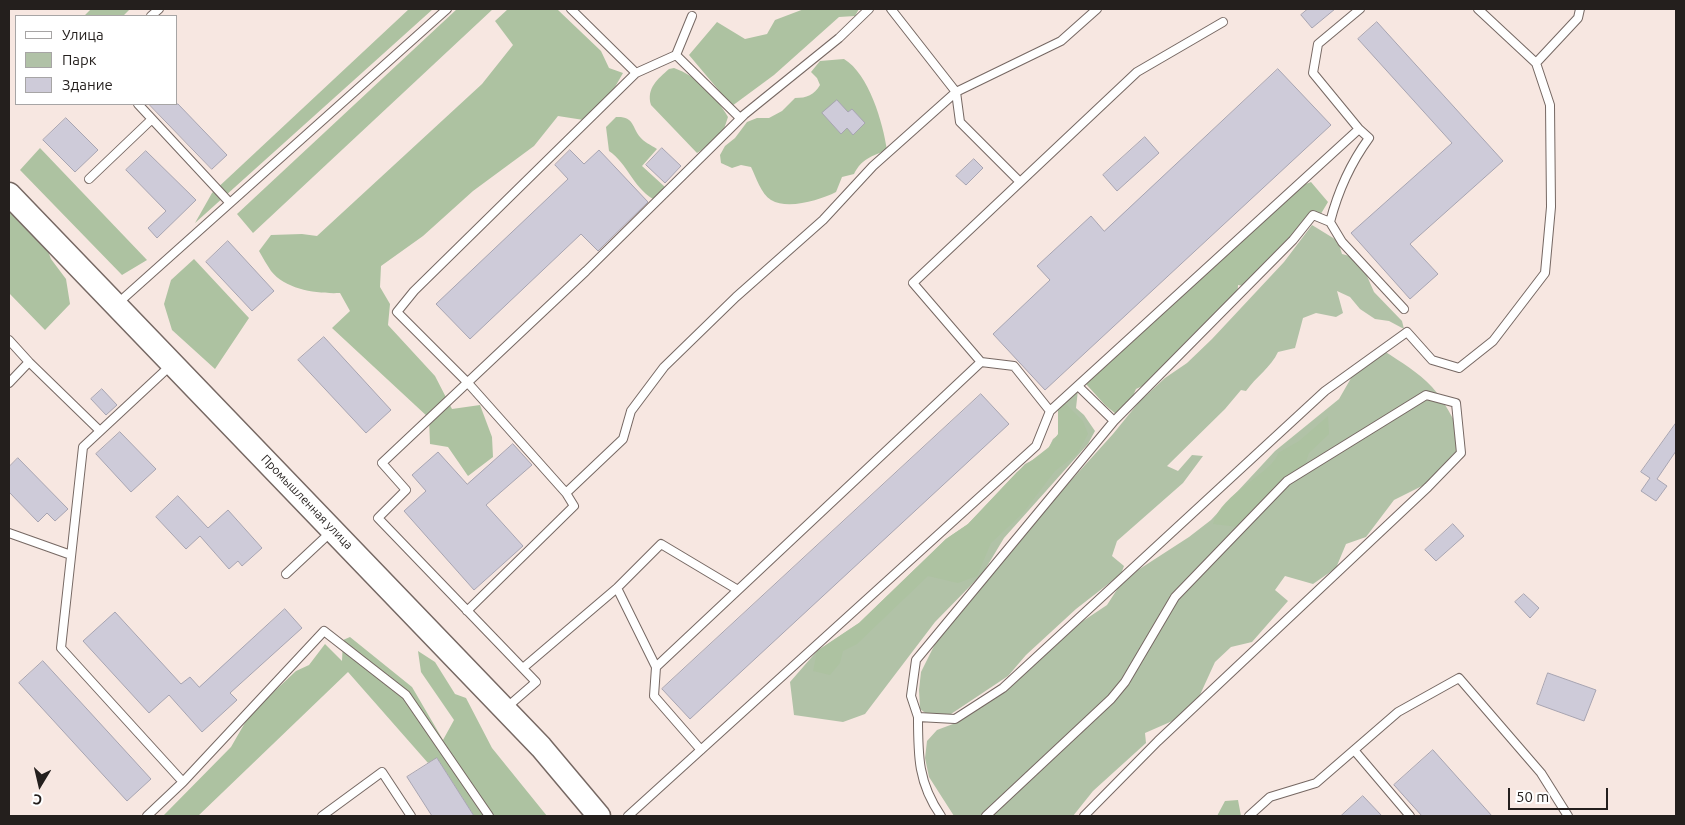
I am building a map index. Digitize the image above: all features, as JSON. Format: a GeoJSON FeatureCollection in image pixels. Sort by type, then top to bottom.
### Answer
{"type":"FeatureCollection","features":[{"type":"Feature","properties":{"kind":"street","name":"Промышленная улица"},"geometry":{"type":"LineString","coordinates":[[9,194],[173,362],[505,709],[541,747],[599,816]]}},
{"type":"Feature","properties":{"kind":"lane"},"geometry":{"type":"LineString","coordinates":[[117,304],[447,9]]}},
{"type":"Feature","properties":{"kind":"lane"},"geometry":{"type":"LineString","coordinates":[[571,9],[636,73]]}},
{"type":"Feature","properties":{"kind":"lane"},"geometry":{"type":"LineString","coordinates":[[505,709],[536,682],[378,518],[406,490],[382,464],[744,115],[839,38],[869,9]]}},
{"type":"Feature","properties":{"kind":"lane"},"geometry":{"type":"LineString","coordinates":[[890,9],[956,92],[960,122],[1020,182]]}},
{"type":"Feature","properties":{"kind":"lane"},"geometry":{"type":"LineString","coordinates":[[566,493],[622,439],[631,411],[664,367],[736,297],[823,220],[873,166],[956,92],[1061,41],[1097,9]]}},
{"type":"Feature","properties":{"kind":"lane"},"geometry":{"type":"LineString","coordinates":[[1330,222],[1340,186],[1356,156],[1369,138],[1359,129],[1313,73],[1318,44],[1360,9]]}},
{"type":"Feature","properties":{"kind":"lane"},"geometry":{"type":"LineString","coordinates":[[918,717],[955,719],[1003,688],[1325,391],[1407,332],[1432,360],[1459,368],[1493,341],[1545,273],[1551,207],[1550,105],[1536,63],[1478,9]]}},
{"type":"Feature","properties":{"kind":"lane"},"geometry":{"type":"LineString","coordinates":[[1536,63],[1578,18],[1580,9]]}},
{"type":"Feature","properties":{"kind":"lane"},"geometry":{"type":"LineString","coordinates":[[467,611],[574,506],[566,493],[468,383],[397,312],[414,291],[636,73],[676,55],[692,16]]}},
{"type":"Feature","properties":{"kind":"lane"},"geometry":{"type":"LineString","coordinates":[[1050,411],[1014,366],[981,362],[913,283],[1137,72],[1223,22]]}},
{"type":"Feature","properties":{"kind":"lane"},"geometry":{"type":"LineString","coordinates":[[676,55],[740,118],[744,115]]}},
{"type":"Feature","properties":{"kind":"lane"},"geometry":{"type":"LineString","coordinates":[[139,105],[230,203]]}},
{"type":"Feature","properties":{"kind":"lane"},"geometry":{"type":"LineString","coordinates":[[89,179],[152,119]]}},
{"type":"Feature","properties":{"kind":"lane"},"geometry":{"type":"LineString","coordinates":[[628,816],[1036,446],[1050,411],[1359,129]]}},
{"type":"Feature","properties":{"kind":"lane"},"geometry":{"type":"LineString","coordinates":[[940,816],[929,798],[918,763],[918,717],[910,696],[916,660],[1114,421],[1293,240],[1313,215],[1330,222],[1342,242],[1404,309]]}},
{"type":"Feature","properties":{"kind":"lane"},"geometry":{"type":"LineString","coordinates":[[9,340],[100,431]]}},
{"type":"Feature","properties":{"kind":"lane"},"geometry":{"type":"LineString","coordinates":[[9,384],[30,362]]}},
{"type":"Feature","properties":{"kind":"lane"},"geometry":{"type":"LineString","coordinates":[[173,362],[83,447],[61,648],[183,782]]}},
{"type":"Feature","properties":{"kind":"lane"},"geometry":{"type":"LineString","coordinates":[[656,667],[981,362]]}},
{"type":"Feature","properties":{"kind":"lane"},"geometry":{"type":"LineString","coordinates":[[1078,386],[1114,421]]}},
{"type":"Feature","properties":{"kind":"lane"},"geometry":{"type":"LineString","coordinates":[[986,816],[1111,699],[1125,682],[1175,597],[1287,481],[1426,395],[1456,403],[1460,453],[1428,487],[1158,740],[1084,816]]}},
{"type":"Feature","properties":{"kind":"lane"},"geometry":{"type":"LineString","coordinates":[[286,574],[334,530]]}},
{"type":"Feature","properties":{"kind":"lane"},"geometry":{"type":"LineString","coordinates":[[9,533],[71,554]]}},
{"type":"Feature","properties":{"kind":"lane"},"geometry":{"type":"LineString","coordinates":[[523,668],[617,588],[662,544],[738,590]]}},
{"type":"Feature","properties":{"kind":"lane"},"geometry":{"type":"LineString","coordinates":[[617,588],[656,667],[654,696],[701,750]]}},
{"type":"Feature","properties":{"kind":"lane"},"geometry":{"type":"LineString","coordinates":[[147,816],[183,782],[324,631],[406,695],[489,816]]}},
{"type":"Feature","properties":{"kind":"lane"},"geometry":{"type":"LineString","coordinates":[[1249,816],[1270,797],[1316,783],[1398,712],[1460,678],[1541,773],[1568,816]]}},
{"type":"Feature","properties":{"kind":"lane"},"geometry":{"type":"LineString","coordinates":[[1354,750],[1410,816]]}},
{"type":"Feature","properties":{"kind":"lane"},"geometry":{"type":"LineString","coordinates":[[322,816],[382,772],[411,816]]}},
{"type":"Feature","properties":{"kind":"green space"},"geometry":{"type":"Polygon","coordinates":[[[91,9],[130,9],[124,15],[85,15],[91,9]]]}},
{"type":"Feature","properties":{"kind":"green space"},"geometry":{"type":"Polygon","coordinates":[[[409,9],[433,9],[195,223],[212,193],[409,9]]]}},
{"type":"Feature","properties":{"kind":"green space"},"geometry":{"type":"Polygon","coordinates":[[[457,9],[493,9],[253,233],[237,214],[457,9]]]}},
{"type":"Feature","properties":{"kind":"green space"},"geometry":{"type":"Polygon","coordinates":[[[508,9],[558,10],[601,51],[609,68],[623,73],[611,94],[608,107],[590,121],[558,116],[534,146],[473,191],[423,236],[381,266],[380,287],[390,304],[388,325],[435,376],[452,409],[480,405],[492,437],[493,457],[468,476],[448,447],[430,444],[429,418],[332,328],[350,311],[340,293],[303,290],[285,283],[271,271],[259,251],[271,235],[302,234],[317,236],[482,84],[513,45],[495,21],[508,9]]]}},
{"type":"Feature","properties":{"kind":"green space"},"geometry":{"type":"Polygon","coordinates":[[[804,9],[859,9],[855,16],[839,17],[774,75],[732,106],[689,55],[717,22],[745,39],[767,34],[775,20],[804,9]]]}},
{"type":"Feature","properties":{"kind":"green space"},"geometry":{"type":"Polygon","coordinates":[[[844,59],[853,66],[868,87],[882,126],[887,150],[864,161],[854,174],[842,177],[836,192],[813,201],[795,204],[778,203],[767,197],[751,167],[741,165],[732,168],[721,163],[720,155],[725,146],[735,138],[747,122],[757,118],[769,118],[782,111],[795,98],[807,97],[813,94],[820,85],[817,78],[811,72],[820,61],[844,59]]]}},
{"type":"Feature","properties":{"kind":"green space"},"geometry":{"type":"Polygon","coordinates":[[[674,68],[698,81],[718,102],[728,117],[724,129],[707,150],[705,148],[697,153],[651,105],[650,94],[654,84],[669,69],[674,68]]]}},
{"type":"Feature","properties":{"kind":"green space"},"geometry":{"type":"Polygon","coordinates":[[[616,117],[629,120],[642,139],[657,149],[642,166],[665,187],[661,197],[653,199],[646,194],[621,162],[609,151],[606,127],[616,117]]]}},
{"type":"Feature","properties":{"kind":"green space"},"geometry":{"type":"Polygon","coordinates":[[[40,148],[147,260],[122,275],[20,170],[40,148]]]}},
{"type":"Feature","properties":{"kind":"green space"},"geometry":{"type":"Polygon","coordinates":[[[1311,182],[1328,202],[1319,217],[1304,221],[1249,287],[1238,285],[1237,301],[1151,382],[1136,389],[1130,403],[1117,415],[1105,405],[1086,384],[1094,372],[1303,185],[1311,182]]]}},
{"type":"Feature","properties":{"kind":"green space"},"geometry":{"type":"Polygon","coordinates":[[[9,208],[27,230],[36,235],[46,246],[51,259],[66,279],[70,304],[45,330],[9,293],[9,208]]]}},
{"type":"Feature","properties":{"kind":"green space"},"geometry":{"type":"Polygon","coordinates":[[[1312,225],[1338,241],[1342,254],[1353,257],[1363,267],[1374,292],[1402,321],[1404,329],[1389,321],[1375,319],[1360,309],[1350,297],[1337,291],[1343,313],[1336,317],[1316,313],[1303,318],[1295,348],[1278,352],[1246,391],[1241,390],[1225,409],[1167,466],[1178,471],[1192,455],[1203,456],[1183,483],[1117,541],[1112,556],[1124,566],[1121,574],[1076,609],[1026,655],[1008,676],[948,716],[932,718],[920,709],[919,690],[921,672],[936,642],[977,589],[1139,402],[1165,378],[1187,363],[1212,339],[1284,262],[1312,225]]]}},
{"type":"Feature","properties":{"kind":"green space"},"geometry":{"type":"Polygon","coordinates":[[[194,259],[249,318],[215,369],[172,330],[164,304],[171,280],[194,259]]]}},
{"type":"Feature","properties":{"kind":"green space"},"geometry":{"type":"Polygon","coordinates":[[[1384,351],[1415,372],[1437,392],[1463,436],[1458,452],[1428,483],[1394,500],[1366,537],[1346,544],[1336,568],[1313,584],[1285,576],[1275,590],[1288,601],[1252,642],[1231,647],[1215,662],[1199,697],[1177,719],[1145,733],[1146,743],[1093,791],[1073,816],[954,816],[929,777],[925,758],[927,741],[937,730],[953,724],[980,707],[1077,625],[1107,605],[1118,588],[1138,570],[1189,537],[1211,520],[1275,451],[1339,399],[1358,366],[1384,351]]]}},
{"type":"Feature","properties":{"kind":"green space"},"geometry":{"type":"Polygon","coordinates":[[[1078,390],[1076,408],[1084,415],[1095,431],[1088,444],[1004,538],[983,573],[935,622],[865,714],[843,722],[794,715],[790,682],[817,651],[859,623],[946,539],[968,524],[1025,464],[1046,453],[1053,439],[1062,432],[1058,407],[1078,390]]]}},
{"type":"Feature","properties":{"kind":"green space"},"geometry":{"type":"Polygon","coordinates":[[[1065,403],[1083,421],[1088,434],[1077,454],[1055,471],[1023,513],[991,543],[977,576],[958,583],[928,576],[857,644],[843,651],[840,663],[830,675],[813,671],[817,651],[859,623],[946,539],[968,524],[1017,472],[1049,447],[1058,434],[1058,407],[1065,403]]]}},
{"type":"Feature","properties":{"kind":"green space"},"geometry":{"type":"Polygon","coordinates":[[[1328,416],[1329,434],[1309,453],[1304,468],[1283,492],[1275,494],[1263,511],[1258,511],[1239,527],[1213,524],[1218,513],[1226,503],[1268,467],[1275,460],[1278,453],[1299,441],[1328,416]]]}},
{"type":"Feature","properties":{"kind":"green space"},"geometry":{"type":"Polygon","coordinates":[[[350,637],[412,687],[443,740],[454,720],[421,672],[418,651],[435,662],[455,694],[466,698],[492,748],[547,816],[474,816],[437,758],[428,763],[348,672],[198,816],[163,816],[231,747],[250,714],[296,671],[309,665],[325,644],[342,661],[343,640],[350,637]]]}},
{"type":"Feature","properties":{"kind":"green space"},"geometry":{"type":"Polygon","coordinates":[[[1238,800],[1241,816],[1217,816],[1225,801],[1238,800]]]}},
{"type":"Feature","properties":{"kind":"building"},"geometry":{"type":"Polygon","coordinates":[[[1308,9],[1335,9],[1312,28],[1301,15],[1308,9]]]}},
{"type":"Feature","properties":{"kind":"building"},"geometry":{"type":"Polygon","coordinates":[[[1377,22],[1503,161],[1410,244],[1438,274],[1410,299],[1351,233],[1452,143],[1358,39],[1377,22]]]}},
{"type":"Feature","properties":{"kind":"building"},"geometry":{"type":"Polygon","coordinates":[[[1278,69],[1331,125],[1045,390],[993,334],[1050,280],[1037,266],[1091,216],[1104,231],[1278,69]]]}},
{"type":"Feature","properties":{"kind":"building"},"geometry":{"type":"Polygon","coordinates":[[[837,100],[848,112],[852,109],[865,123],[853,135],[847,128],[841,134],[822,113],[837,100]]]}},
{"type":"Feature","properties":{"kind":"building"},"geometry":{"type":"Polygon","coordinates":[[[178,104],[227,155],[212,169],[150,105],[178,104]]]}},
{"type":"Feature","properties":{"kind":"building"},"geometry":{"type":"Polygon","coordinates":[[[66,118],[98,150],[75,172],[43,140],[66,118]]]}},
{"type":"Feature","properties":{"kind":"building"},"geometry":{"type":"Polygon","coordinates":[[[1145,137],[1159,153],[1117,191],[1103,175],[1145,137]]]}},
{"type":"Feature","properties":{"kind":"building"},"geometry":{"type":"Polygon","coordinates":[[[662,148],[681,166],[665,183],[646,165],[662,148]]]}},
{"type":"Feature","properties":{"kind":"building"},"geometry":{"type":"Polygon","coordinates":[[[570,150],[584,164],[599,150],[648,202],[598,251],[581,234],[470,339],[436,304],[568,179],[555,165],[570,150]]]}},
{"type":"Feature","properties":{"kind":"building"},"geometry":{"type":"Polygon","coordinates":[[[146,151],[196,200],[157,238],[148,228],[166,211],[126,170],[146,151]]]}},
{"type":"Feature","properties":{"kind":"building"},"geometry":{"type":"Polygon","coordinates":[[[974,159],[983,168],[966,185],[956,176],[974,159]]]}},
{"type":"Feature","properties":{"kind":"building"},"geometry":{"type":"Polygon","coordinates":[[[228,241],[274,291],[252,311],[206,262],[228,241]]]}},
{"type":"Feature","properties":{"kind":"building"},"geometry":{"type":"Polygon","coordinates":[[[324,337],[391,410],[366,433],[298,360],[324,337]]]}},
{"type":"Feature","properties":{"kind":"building"},"geometry":{"type":"Polygon","coordinates":[[[102,389],[117,405],[106,415],[91,399],[102,389]]]}},
{"type":"Feature","properties":{"kind":"building"},"geometry":{"type":"Polygon","coordinates":[[[981,394],[1009,424],[690,719],[662,689],[981,394]]]}},
{"type":"Feature","properties":{"kind":"building"},"geometry":{"type":"Polygon","coordinates":[[[1676,423],[1676,451],[1657,479],[1667,486],[1656,501],[1641,491],[1650,478],[1641,472],[1676,423]]]}},
{"type":"Feature","properties":{"kind":"building"},"geometry":{"type":"Polygon","coordinates":[[[120,432],[156,469],[131,492],[96,454],[120,432]]]}},
{"type":"Feature","properties":{"kind":"building"},"geometry":{"type":"Polygon","coordinates":[[[513,444],[532,465],[486,505],[523,546],[474,590],[404,511],[426,491],[412,475],[438,452],[467,484],[513,444]]]}},
{"type":"Feature","properties":{"kind":"building"},"geometry":{"type":"Polygon","coordinates":[[[18,458],[68,509],[55,521],[47,513],[38,522],[9,492],[9,467],[18,458]]]}},
{"type":"Feature","properties":{"kind":"building"},"geometry":{"type":"Polygon","coordinates":[[[178,496],[208,528],[228,510],[262,548],[242,566],[238,561],[229,569],[200,536],[186,549],[156,517],[178,496]]]}},
{"type":"Feature","properties":{"kind":"building"},"geometry":{"type":"Polygon","coordinates":[[[1453,524],[1464,536],[1436,561],[1425,550],[1453,524]]]}},
{"type":"Feature","properties":{"kind":"building"},"geometry":{"type":"Polygon","coordinates":[[[1524,594],[1539,608],[1530,618],[1515,602],[1524,594]]]}},
{"type":"Feature","properties":{"kind":"building"},"geometry":{"type":"Polygon","coordinates":[[[285,609],[302,628],[230,693],[237,700],[202,732],[169,695],[149,713],[83,641],[115,612],[181,684],[190,677],[199,687],[285,609]]]}},
{"type":"Feature","properties":{"kind":"building"},"geometry":{"type":"Polygon","coordinates":[[[43,661],[151,779],[127,801],[19,683],[43,661]]]}},
{"type":"Feature","properties":{"kind":"building"},"geometry":{"type":"Polygon","coordinates":[[[1548,673],[1596,690],[1584,721],[1537,704],[1548,673]]]}},
{"type":"Feature","properties":{"kind":"building"},"geometry":{"type":"Polygon","coordinates":[[[1433,750],[1492,816],[1422,816],[1394,785],[1433,750]]]}},
{"type":"Feature","properties":{"kind":"building"},"geometry":{"type":"Polygon","coordinates":[[[437,758],[474,816],[432,816],[407,777],[437,758]]]}},
{"type":"Feature","properties":{"kind":"building"},"geometry":{"type":"Polygon","coordinates":[[[1363,796],[1382,816],[1341,816],[1363,796]]]}}]}
